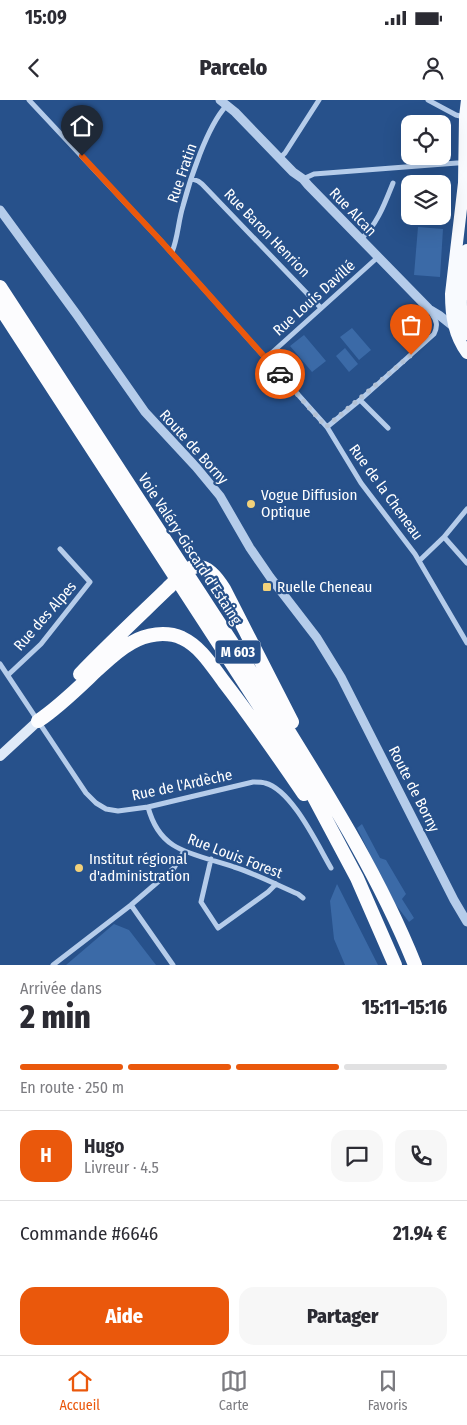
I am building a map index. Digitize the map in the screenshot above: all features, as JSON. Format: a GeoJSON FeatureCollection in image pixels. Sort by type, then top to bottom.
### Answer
{"type":"FeatureCollection","features":[{"type":"Feature","properties":{"kind":"highway","name":"Voie Valéry-Giscard d'Estaing"},"geometry":{"type":"LineString","coordinates":[[0,287],[316,775],[348,828],[369,868],[397,922],[415,965]]}},
{"type":"Feature","properties":{"kind":"highway","name":"Voie Valéry-Giscard d'Estaing"},"geometry":{"type":"LineString","coordinates":[[0,307],[286,748],[344,852],[370,904],[395,965]]}},
{"type":"Feature","properties":{"kind":"highway"},"geometry":{"type":"LineString","coordinates":[[38,722],[50,705],[120,633],[131,625],[186,570],[197,566],[202,567],[217,578],[224,589],[285,707],[316,775]]}},
{"type":"Feature","properties":{"kind":"highway"},"geometry":{"type":"LineString","coordinates":[[38,722],[55,710],[117,652],[131,643],[143,637],[156,634],[171,634],[182,638],[200,651],[224,682],[344,852]]}},
{"type":"Feature","properties":{"kind":"main road"},"geometry":{"type":"LineString","coordinates":[[467,100],[466,163],[451,294],[454,327],[467,353]]}},
{"type":"Feature","properties":{"kind":"main road"},"geometry":{"type":"LineString","coordinates":[[467,250],[460,309],[467,334]]}},
{"type":"Feature","properties":{"kind":"main road"},"geometry":{"type":"LineString","coordinates":[[0,756],[38,722]]}},
{"type":"Feature","properties":{"kind":"street","name":"Rue de la Cheneau"},"geometry":{"type":"LineString","coordinates":[[29,100],[172,252],[326,427],[361,484],[419,561],[467,643]]}},
{"type":"Feature","properties":{"kind":"street"},"geometry":{"type":"LineString","coordinates":[[280,158],[319,100]]}},
{"type":"Feature","properties":{"kind":"street"},"geometry":{"type":"LineString","coordinates":[[428,100],[456,115],[466,117]]}},
{"type":"Feature","properties":{"kind":"street","name":"Rue Fratin"},"geometry":{"type":"LineString","coordinates":[[172,252],[182,207],[206,142],[225,102]]}},
{"type":"Feature","properties":{"kind":"street","name":"Rue Alcan"},"geometry":{"type":"LineString","coordinates":[[225,102],[303,179],[429,309],[454,327]]}},
{"type":"Feature","properties":{"kind":"street"},"geometry":{"type":"LineString","coordinates":[[303,179],[314,174],[457,162],[466,163]]}},
{"type":"Feature","properties":{"kind":"street","name":"Rue Baron Henrion"},"geometry":{"type":"LineString","coordinates":[[192,179],[202,184],[321,308]]}},
{"type":"Feature","properties":{"kind":"street"},"geometry":{"type":"LineString","coordinates":[[360,239],[371,228],[384,207],[393,183]]}},
{"type":"Feature","properties":{"kind":"street","name":"Route de Borny"},"geometry":{"type":"LineString","coordinates":[[0,210],[73,308],[144,412],[196,467],[220,496],[270,578],[331,659],[342,677],[454,900],[467,922]]}},
{"type":"Feature","properties":{"kind":"street","name":"Rue Louis Davillé"},"geometry":{"type":"LineString","coordinates":[[266,358],[378,257]]}},
{"type":"Feature","properties":{"kind":"street"},"geometry":{"type":"LineString","coordinates":[[326,427],[360,400],[434,334],[437,328],[436,319],[429,309]]}},
{"type":"Feature","properties":{"kind":"street"},"geometry":{"type":"LineString","coordinates":[[360,400],[388,428]]}},
{"type":"Feature","properties":{"kind":"street"},"geometry":{"type":"LineString","coordinates":[[419,561],[444,537],[467,508]]}},
{"type":"Feature","properties":{"kind":"street"},"geometry":{"type":"LineString","coordinates":[[444,537],[467,563]]}},
{"type":"Feature","properties":{"kind":"street","name":"Rue des Alpes"},"geometry":{"type":"LineString","coordinates":[[8,675],[41,644],[90,582],[60,549]]}},
{"type":"Feature","properties":{"kind":"street","name":"Rue de l'Ardèche"},"geometry":{"type":"LineString","coordinates":[[0,664],[86,793],[96,803],[106,809],[118,811],[148,807],[253,782],[265,782],[279,789],[292,802],[331,868]]}},
{"type":"Feature","properties":{"kind":"street","name":"Rue Louis Forest"},"geometry":{"type":"LineString","coordinates":[[148,807],[153,824],[172,844],[184,851],[244,870],[303,898]]}},
{"type":"Feature","properties":{"kind":"street"},"geometry":{"type":"LineString","coordinates":[[54,965],[174,868],[184,851]]}},
{"type":"Feature","properties":{"kind":"street"},"geometry":{"type":"LineString","coordinates":[[212,859],[201,902],[218,928],[268,892],[276,884]]}},
{"type":"Feature","properties":{"kind":"street"},"geometry":{"type":"LineString","coordinates":[[130,905],[173,965]]}},
{"type":"Feature","properties":{"kind":"shaded area"},"geometry":{"type":"Polygon","coordinates":[[[418,227],[443,229],[440,277],[414,275],[418,227]]]}},
{"type":"Feature","properties":{"kind":"shaded area"},"geometry":{"type":"Polygon","coordinates":[[[352,328],[371,350],[359,360],[340,337],[352,328]]]}},
{"type":"Feature","properties":{"kind":"shaded area"},"geometry":{"type":"Polygon","coordinates":[[[304,335],[326,361],[312,372],[290,346],[304,335]]]}},
{"type":"Feature","properties":{"kind":"shaded area"},"geometry":{"type":"Polygon","coordinates":[[[345,348],[358,364],[349,372],[336,356],[345,348]]]}},
{"type":"Feature","properties":{"kind":"shaded area"},"geometry":{"type":"Polygon","coordinates":[[[362,824],[380,858],[386,860],[406,894],[402,899],[414,918],[409,922],[393,901],[357,828],[362,824]]]}},
{"type":"Feature","properties":{"kind":"shaded area"},"geometry":{"type":"Polygon","coordinates":[[[337,884],[378,965],[345,965],[334,939],[330,901],[337,884]]]}},
{"type":"Feature","properties":{"kind":"shaded area"},"geometry":{"type":"Polygon","coordinates":[[[114,924],[129,930],[156,965],[66,965],[114,924]]]}},
{"type":"Feature","properties":{"kind":"way so far"},"geometry":{"type":"LineString","coordinates":[[280,374],[326,427],[411,355]]}},
{"type":"Feature","properties":{"kind":"place","name":"Vogue Diffusion Optique"},"geometry":{"type":"Point","coordinates":[251,504]}},
{"type":"Feature","properties":{"kind":"place","name":"Ruelle Cheneau"},"geometry":{"type":"Point","coordinates":[267,587]}},
{"type":"Feature","properties":{"kind":"place","name":"Institut régional d'administration"},"geometry":{"type":"Point","coordinates":[79,868]}},
{"type":"Feature","properties":{"kind":"route"},"geometry":{"type":"LineString","coordinates":[[82,156],[280,374]]}}]}
